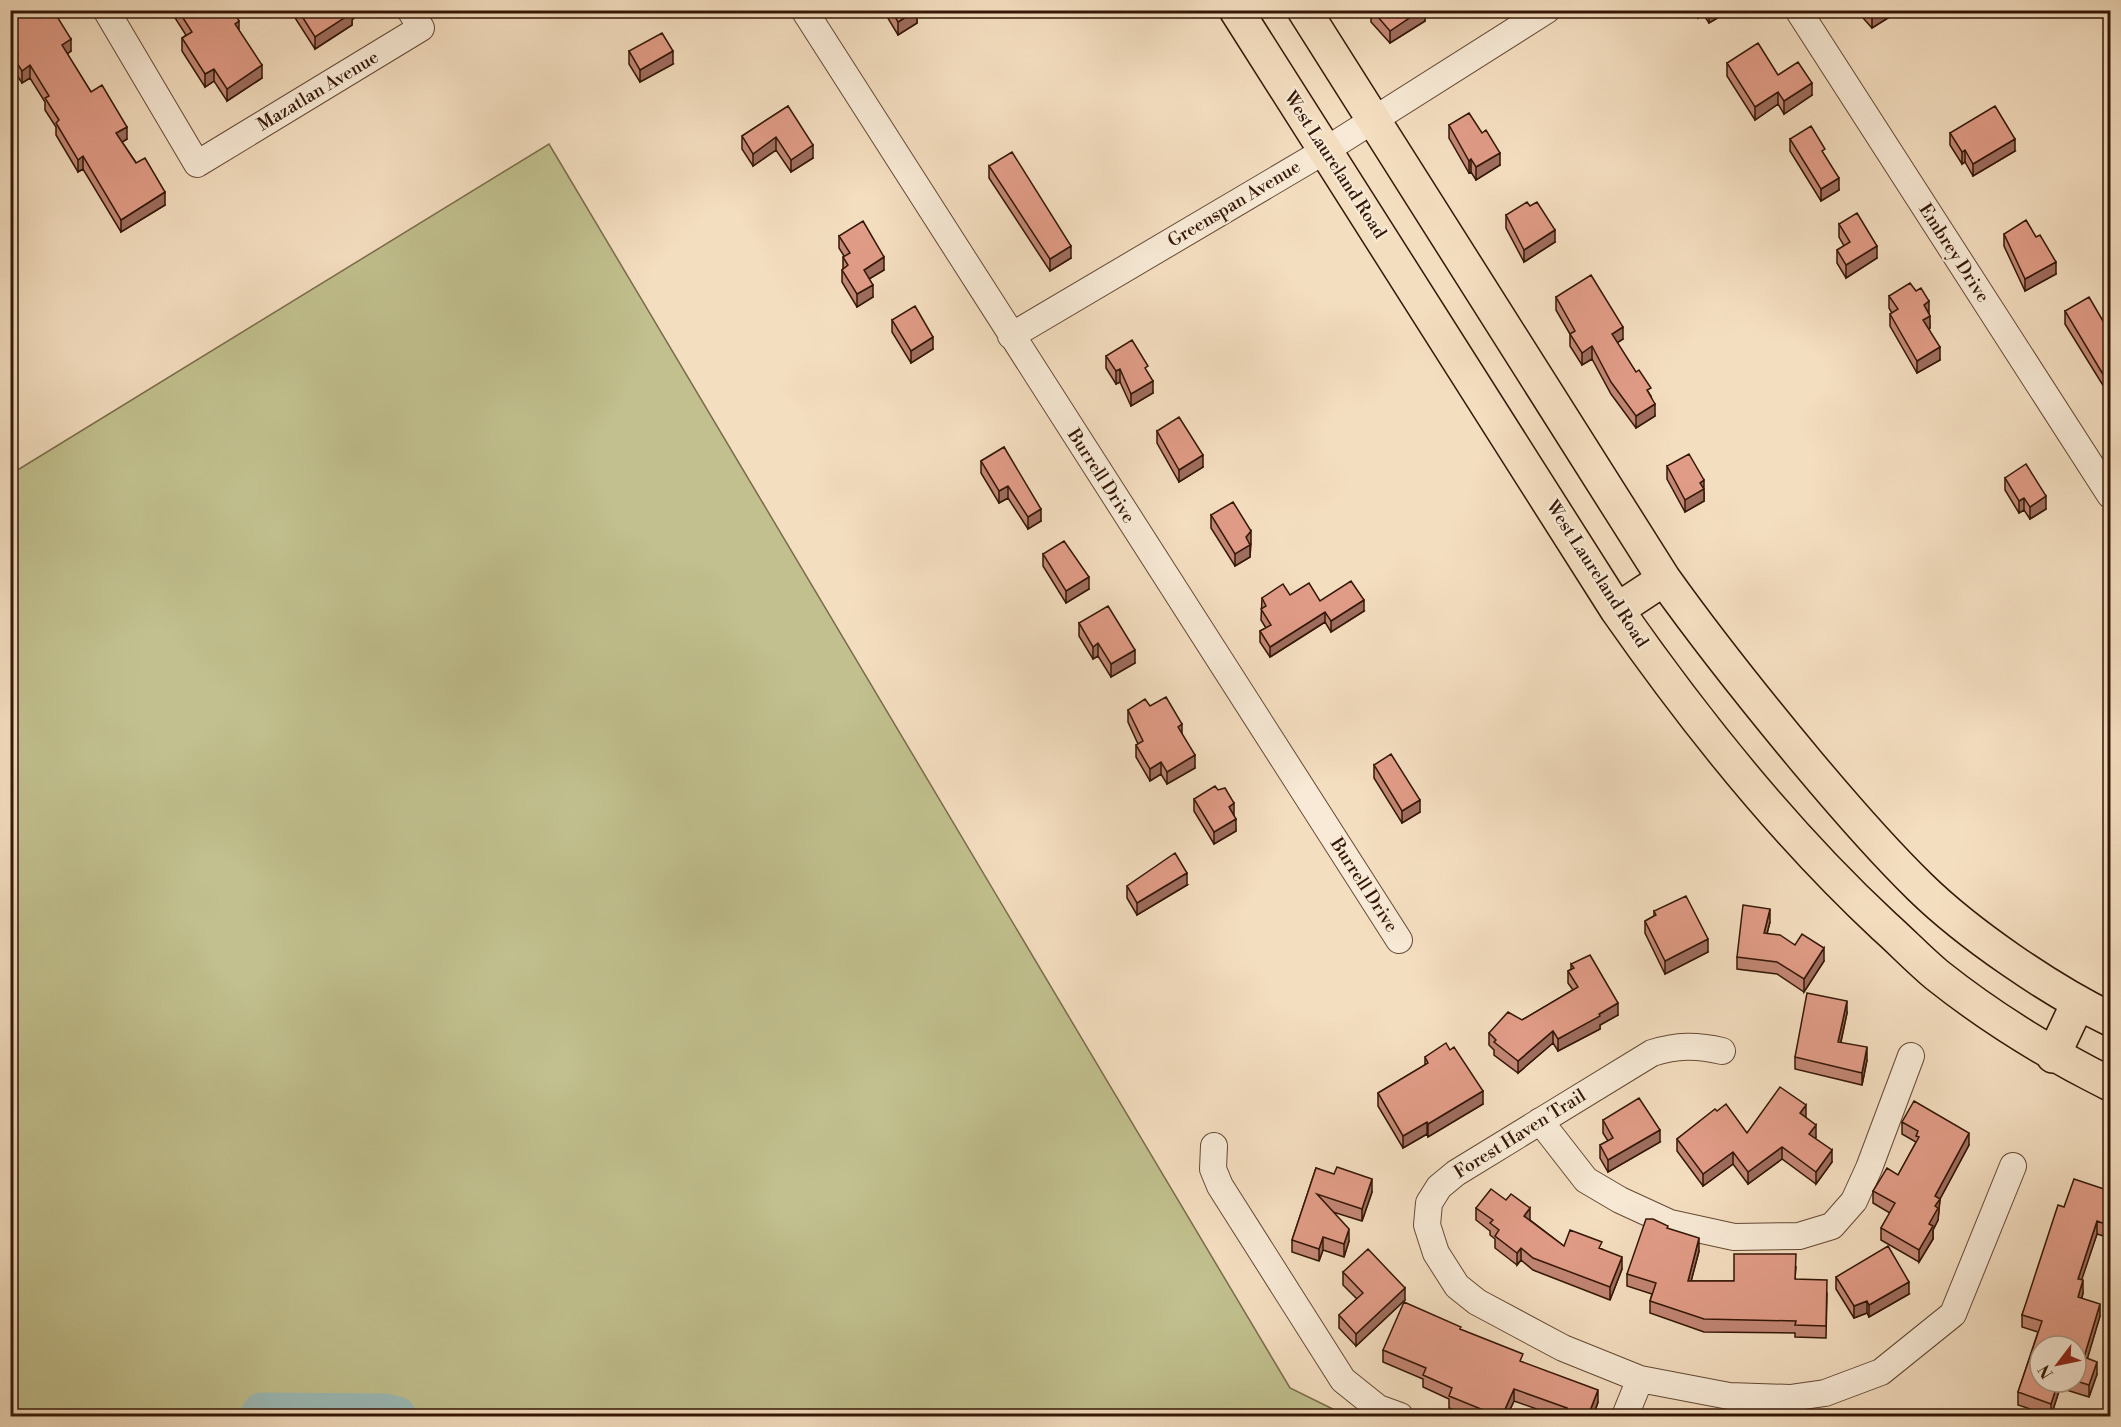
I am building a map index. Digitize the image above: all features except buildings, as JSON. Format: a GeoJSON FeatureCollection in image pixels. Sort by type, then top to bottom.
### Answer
{"type":"FeatureCollection","features":[{"type":"Feature","properties":{"kind":"main road","name":"West Laureland Road"},"geometry":{"type":"LineString","coordinates":[[1236,10],[1617,610],[1736,767],[1840,885],[1937,975],[2053,1056],[2110,1084]]}},
{"type":"Feature","properties":{"kind":"main road"},"geometry":{"type":"LineString","coordinates":[[1304,10],[1664,579],[1711,645],[1860,824],[1921,889],[1975,933],[2078,1003],[2110,1019]]}},
{"type":"Feature","properties":{"kind":"main road"},"geometry":{"type":"LineString","coordinates":[[1617,610],[1664,579]]}},
{"type":"Feature","properties":{"kind":"main road"},"geometry":{"type":"LineString","coordinates":[[2053,1056],[2078,1003]]}},
{"type":"Feature","properties":{"kind":"street","name":"Mazatlan Avenue"},"geometry":{"type":"LineString","coordinates":[[106,10],[197,164],[421,28],[410,10]]}},
{"type":"Feature","properties":{"kind":"street","name":"Burrell Drive"},"geometry":{"type":"LineString","coordinates":[[804,10],[1399,940]]}},
{"type":"Feature","properties":{"kind":"street","name":"Greenspan Avenue"},"geometry":{"type":"LineString","coordinates":[[1011,336],[1326,150],[1546,10]]}},
{"type":"Feature","properties":{"kind":"street","name":"Embrey Drive"},"geometry":{"type":"LineString","coordinates":[[1798,10],[2110,495]]}},
{"type":"Feature","properties":{"kind":"street","name":"Forest Haven Trail"},"geometry":{"type":"LineString","coordinates":[[1722,1051],[1697,1045],[1673,1046],[1652,1053],[1456,1173],[1439,1187],[1428,1203],[1427,1225],[1436,1253],[1456,1286],[1477,1302],[1563,1348],[1640,1379],[1729,1396],[1790,1398],[1825,1393],[1881,1372],[1953,1314],[2013,1166]]}},
{"type":"Feature","properties":{"kind":"street"},"geometry":{"type":"LineString","coordinates":[[1540,1121],[1586,1180],[1620,1200],[1670,1223],[1734,1237],[1799,1236],[1832,1226],[1854,1201],[1869,1168],[1911,1056]]}},
{"type":"Feature","properties":{"kind":"street"},"geometry":{"type":"LineString","coordinates":[[1214,1146],[1213,1169],[1220,1186],[1342,1380],[1378,1408],[1400,1416]]}},
{"type":"Feature","properties":{"kind":"street"},"geometry":{"type":"LineString","coordinates":[[1625,1416],[1640,1379]]}},
{"type":"Feature","properties":{"kind":"shaded area"},"geometry":{"type":"Polygon","coordinates":[[[549,144],[1290,1388],[1347,1416],[11,1416],[11,474],[549,144]]]}},
{"type":"Feature","properties":{"kind":"waterway"},"geometry":{"type":"LineString","coordinates":[[259,1416],[262,1412],[385,1413],[397,1416]]}}]}
